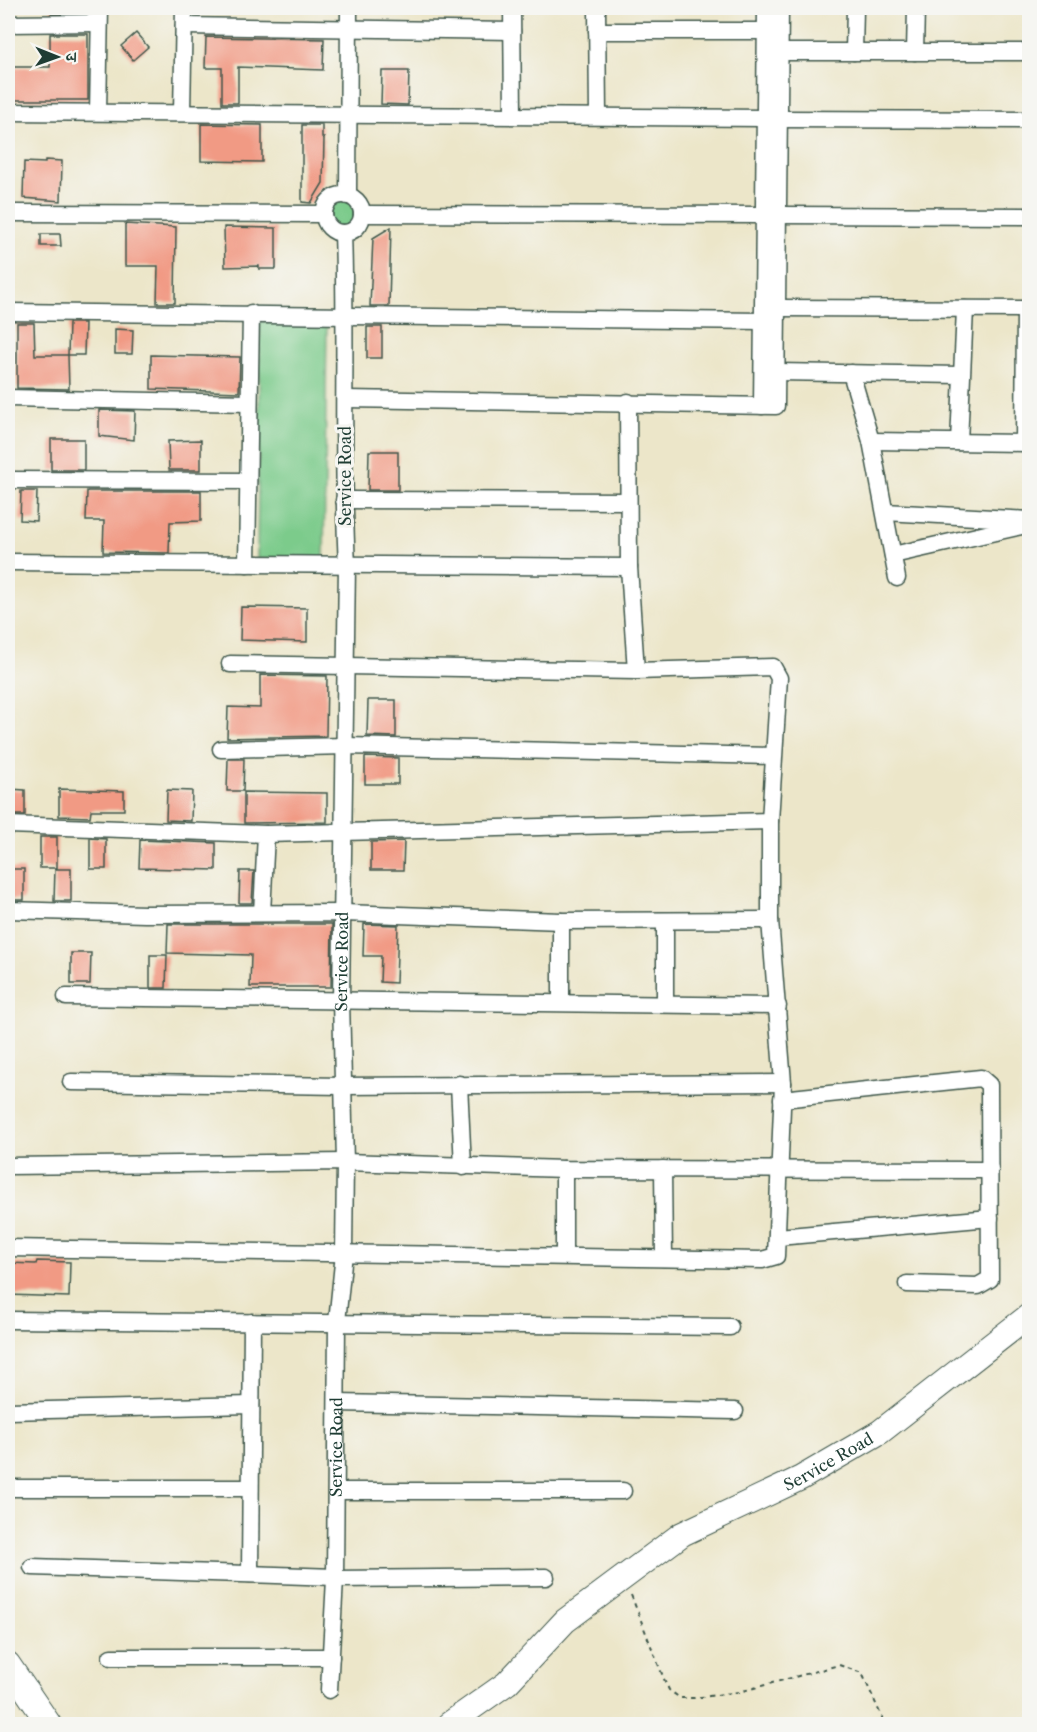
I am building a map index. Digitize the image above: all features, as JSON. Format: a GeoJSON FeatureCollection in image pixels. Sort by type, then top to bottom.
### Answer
{"type":"FeatureCollection","features":[{"type":"Feature","properties":{"kind":"street"},"geometry":{"type":"LineString","coordinates":[[182,112],[184,8]]}},
{"type":"Feature","properties":{"kind":"street"},"geometry":{"type":"LineString","coordinates":[[348,8],[348,196]]}},
{"type":"Feature","properties":{"kind":"street"},"geometry":{"type":"LineString","coordinates":[[512,8],[513,115]]}},
{"type":"Feature","properties":{"kind":"street"},"geometry":{"type":"LineString","coordinates":[[597,8],[598,116]]}},
{"type":"Feature","properties":{"kind":"street"},"geometry":{"type":"LineString","coordinates":[[762,406],[763,321],[771,215],[772,118],[766,8]]}},
{"type":"Feature","properties":{"kind":"street"},"geometry":{"type":"LineString","coordinates":[[772,118],[780,52],[780,8]]}},
{"type":"Feature","properties":{"kind":"street"},"geometry":{"type":"LineString","coordinates":[[854,52],[855,8]]}},
{"type":"Feature","properties":{"kind":"street"},"geometry":{"type":"LineString","coordinates":[[915,52],[916,8]]}},
{"type":"Feature","properties":{"kind":"street"},"geometry":{"type":"LineString","coordinates":[[8,24],[100,15],[98,112]]}},
{"type":"Feature","properties":{"kind":"street"},"geometry":{"type":"LineString","coordinates":[[184,26],[512,31]]}},
{"type":"Feature","properties":{"kind":"street"},"geometry":{"type":"LineString","coordinates":[[597,31],[766,31]]}},
{"type":"Feature","properties":{"kind":"street"},"geometry":{"type":"LineString","coordinates":[[780,52],[1029,52]]}},
{"type":"Feature","properties":{"kind":"street"},"geometry":{"type":"LineString","coordinates":[[8,111],[1029,120]]}},
{"type":"Feature","properties":{"kind":"street"},"geometry":{"type":"LineString","coordinates":[[348,196],[360,204],[362,214],[356,229],[343,233],[333,231],[328,227],[324,214],[325,208],[333,198],[348,196]]}},
{"type":"Feature","properties":{"kind":"street"},"geometry":{"type":"LineString","coordinates":[[8,213],[324,214]]}},
{"type":"Feature","properties":{"kind":"street"},"geometry":{"type":"LineString","coordinates":[[362,214],[1029,216]]}},
{"type":"Feature","properties":{"kind":"street"},"geometry":{"type":"LineString","coordinates":[[346,399],[776,406],[778,308],[771,215]]}},
{"type":"Feature","properties":{"kind":"street","name":"Service Road"},"geometry":{"type":"LineString","coordinates":[[329,1690],[337,1491],[337,1322],[344,1252],[345,1162],[341,1000],[344,914],[347,565],[344,500],[346,314],[343,233]]}},
{"type":"Feature","properties":{"kind":"street"},"geometry":{"type":"LineString","coordinates":[[778,308],[1027,309],[1027,443],[871,441]]}},
{"type":"Feature","properties":{"kind":"street"},"geometry":{"type":"LineString","coordinates":[[959,442],[964,309]]}},
{"type":"Feature","properties":{"kind":"street"},"geometry":{"type":"LineString","coordinates":[[8,312],[346,314],[763,321]]}},
{"type":"Feature","properties":{"kind":"street"},"geometry":{"type":"LineString","coordinates":[[247,564],[251,313]]}},
{"type":"Feature","properties":{"kind":"street"},"geometry":{"type":"LineString","coordinates":[[777,372],[960,375]]}},
{"type":"Feature","properties":{"kind":"street"},"geometry":{"type":"LineString","coordinates":[[851,373],[871,441],[897,578]]}},
{"type":"Feature","properties":{"kind":"street"},"geometry":{"type":"LineString","coordinates":[[8,398],[249,403]]}},
{"type":"Feature","properties":{"kind":"street"},"geometry":{"type":"LineString","coordinates":[[628,402],[629,567],[636,671]]}},
{"type":"Feature","properties":{"kind":"street"},"geometry":{"type":"LineString","coordinates":[[8,480],[248,481]]}},
{"type":"Feature","properties":{"kind":"street"},"geometry":{"type":"LineString","coordinates":[[344,500],[628,501]]}},
{"type":"Feature","properties":{"kind":"street"},"geometry":{"type":"LineString","coordinates":[[885,512],[1029,522]]}},
{"type":"Feature","properties":{"kind":"street"},"geometry":{"type":"LineString","coordinates":[[893,555],[1029,522]]}},
{"type":"Feature","properties":{"kind":"street"},"geometry":{"type":"LineString","coordinates":[[8,562],[629,567]]}},
{"type":"Feature","properties":{"kind":"street"},"geometry":{"type":"LineString","coordinates":[[8,1248],[564,1255],[762,1260],[776,1256],[783,1091],[770,920],[772,756],[779,678],[773,667],[636,671],[230,664]]}},
{"type":"Feature","properties":{"kind":"street"},"geometry":{"type":"LineString","coordinates":[[221,749],[346,747],[772,756]]}},
{"type":"Feature","properties":{"kind":"street"},"geometry":{"type":"LineString","coordinates":[[8,825],[266,834],[770,821]]}},
{"type":"Feature","properties":{"kind":"street"},"geometry":{"type":"LineString","coordinates":[[262,913],[266,834]]}},
{"type":"Feature","properties":{"kind":"street"},"geometry":{"type":"LineString","coordinates":[[8,910],[145,914],[344,914],[561,921],[770,920]]}},
{"type":"Feature","properties":{"kind":"street"},"geometry":{"type":"LineString","coordinates":[[561,921],[561,1002]]}},
{"type":"Feature","properties":{"kind":"street"},"geometry":{"type":"LineString","coordinates":[[665,921],[665,1004]]}},
{"type":"Feature","properties":{"kind":"street"},"geometry":{"type":"LineString","coordinates":[[66,997],[778,1006]]}},
{"type":"Feature","properties":{"kind":"street"},"geometry":{"type":"LineString","coordinates":[[71,1082],[342,1086],[459,1084],[783,1091],[981,1078],[986,1081],[991,1091],[989,1282],[978,1286],[907,1284]]}},
{"type":"Feature","properties":{"kind":"street"},"geometry":{"type":"LineString","coordinates":[[459,1084],[463,1167]]}},
{"type":"Feature","properties":{"kind":"street"},"geometry":{"type":"LineString","coordinates":[[8,1166],[345,1162],[564,1169],[990,1170]]}},
{"type":"Feature","properties":{"kind":"street"},"geometry":{"type":"LineString","coordinates":[[564,1169],[564,1255]]}},
{"type":"Feature","properties":{"kind":"street"},"geometry":{"type":"LineString","coordinates":[[663,1169],[664,1258]]}},
{"type":"Feature","properties":{"kind":"street"},"geometry":{"type":"LineString","coordinates":[[778,1237],[990,1218]]}},
{"type":"Feature","properties":{"kind":"street","name":"Service Road"},"geometry":{"type":"LineString","coordinates":[[449,1725],[507,1683],[566,1621],[682,1534],[801,1478],[880,1432],[1029,1315]]}},
{"type":"Feature","properties":{"kind":"street"},"geometry":{"type":"LineString","coordinates":[[8,1320],[730,1328]]}},
{"type":"Feature","properties":{"kind":"street"},"geometry":{"type":"LineString","coordinates":[[250,1574],[252,1322]]}},
{"type":"Feature","properties":{"kind":"street"},"geometry":{"type":"LineString","coordinates":[[337,1403],[735,1411]]}},
{"type":"Feature","properties":{"kind":"street"},"geometry":{"type":"LineString","coordinates":[[8,1411],[251,1405]]}},
{"type":"Feature","properties":{"kind":"street"},"geometry":{"type":"LineString","coordinates":[[8,1488],[250,1488]]}},
{"type":"Feature","properties":{"kind":"street"},"geometry":{"type":"LineString","coordinates":[[337,1491],[623,1491]]}},
{"type":"Feature","properties":{"kind":"street"},"geometry":{"type":"LineString","coordinates":[[32,1567],[335,1578],[546,1578]]}},
{"type":"Feature","properties":{"kind":"street"},"geometry":{"type":"LineString","coordinates":[[111,1657],[331,1657]]}},
{"type":"Feature","properties":{"kind":"street"},"geometry":{"type":"LineString","coordinates":[[8,1664],[49,1725]]}},
{"type":"Feature","properties":{"kind":"path"},"geometry":{"type":"LineString","coordinates":[[623,1576],[669,1690],[680,1698],[739,1692],[839,1665],[862,1673],[885,1725]]}},
{"type":"Feature","properties":{"kind":"green space"},"geometry":{"type":"Polygon","coordinates":[[[343,197],[356,202],[361,215],[356,228],[343,233],[330,228],[325,215],[330,202],[343,197]]]}},
{"type":"Feature","properties":{"kind":"green space"},"geometry":{"type":"Polygon","coordinates":[[[260,321],[327,322],[324,560],[257,559],[260,321]]]}},
{"type":"Feature","properties":{"kind":"building"},"geometry":{"type":"Polygon","coordinates":[[[51,8],[85,8],[85,13],[51,13],[51,8]]]}},
{"type":"Feature","properties":{"kind":"building"},"geometry":{"type":"Polygon","coordinates":[[[136,33],[148,47],[133,60],[121,46],[136,33]]]}},
{"type":"Feature","properties":{"kind":"building"},"geometry":{"type":"Polygon","coordinates":[[[50,34],[88,34],[88,100],[8,100],[8,67],[50,67],[50,34]]]}},
{"type":"Feature","properties":{"kind":"building"},"geometry":{"type":"Polygon","coordinates":[[[206,37],[324,39],[323,70],[238,67],[238,103],[222,103],[222,68],[205,68],[206,37]]]}},
{"type":"Feature","properties":{"kind":"building"},"geometry":{"type":"Polygon","coordinates":[[[382,71],[409,71],[408,105],[381,104],[382,71]]]}},
{"type":"Feature","properties":{"kind":"building"},"geometry":{"type":"Polygon","coordinates":[[[201,124],[262,125],[262,162],[201,161],[201,124]]]}},
{"type":"Feature","properties":{"kind":"building"},"geometry":{"type":"Polygon","coordinates":[[[302,125],[322,125],[322,138],[324,138],[323,183],[311,203],[302,202],[302,125]]]}},
{"type":"Feature","properties":{"kind":"building"},"geometry":{"type":"Polygon","coordinates":[[[45,160],[62,161],[61,201],[23,198],[24,162],[45,163],[45,160]]]}},
{"type":"Feature","properties":{"kind":"building"},"geometry":{"type":"Polygon","coordinates":[[[125,224],[176,227],[175,303],[157,303],[158,266],[125,266],[125,224]]]}},
{"type":"Feature","properties":{"kind":"building"},"geometry":{"type":"Polygon","coordinates":[[[224,227],[276,228],[276,269],[259,269],[259,266],[225,267],[224,227]]]}},
{"type":"Feature","properties":{"kind":"building"},"geometry":{"type":"Polygon","coordinates":[[[391,227],[389,306],[370,306],[373,238],[391,227]]]}},
{"type":"Feature","properties":{"kind":"building"},"geometry":{"type":"Polygon","coordinates":[[[41,234],[60,234],[61,246],[41,246],[41,234]]]}},
{"type":"Feature","properties":{"kind":"building"},"geometry":{"type":"Polygon","coordinates":[[[17,323],[34,323],[35,355],[68,355],[69,389],[17,388],[17,323]]]}},
{"type":"Feature","properties":{"kind":"building"},"geometry":{"type":"Polygon","coordinates":[[[69,323],[85,323],[84,355],[68,355],[69,323]]]}},
{"type":"Feature","properties":{"kind":"building"},"geometry":{"type":"Polygon","coordinates":[[[367,327],[382,327],[382,358],[367,358],[367,327]]]}},
{"type":"Feature","properties":{"kind":"building"},"geometry":{"type":"Polygon","coordinates":[[[115,329],[133,330],[132,354],[115,354],[115,329]]]}},
{"type":"Feature","properties":{"kind":"building"},"geometry":{"type":"Polygon","coordinates":[[[151,355],[240,357],[239,392],[151,389],[151,355]]]}},
{"type":"Feature","properties":{"kind":"building"},"geometry":{"type":"Polygon","coordinates":[[[99,410],[135,411],[134,440],[99,436],[99,410]]]}},
{"type":"Feature","properties":{"kind":"building"},"geometry":{"type":"Polygon","coordinates":[[[51,439],[84,439],[84,470],[51,470],[51,439]]]}},
{"type":"Feature","properties":{"kind":"building"},"geometry":{"type":"Polygon","coordinates":[[[201,440],[201,470],[169,470],[168,441],[201,440]]]}},
{"type":"Feature","properties":{"kind":"building"},"geometry":{"type":"Polygon","coordinates":[[[369,451],[398,451],[398,490],[368,490],[369,451]]]}},
{"type":"Feature","properties":{"kind":"building"},"geometry":{"type":"Polygon","coordinates":[[[21,491],[37,491],[36,521],[20,520],[21,491]]]}},
{"type":"Feature","properties":{"kind":"building"},"geometry":{"type":"Polygon","coordinates":[[[87,491],[201,491],[201,521],[170,522],[169,553],[103,552],[104,521],[86,521],[87,491]]]}},
{"type":"Feature","properties":{"kind":"building"},"geometry":{"type":"Polygon","coordinates":[[[241,607],[307,608],[307,642],[240,640],[241,607]]]}},
{"type":"Feature","properties":{"kind":"building"},"geometry":{"type":"Polygon","coordinates":[[[260,675],[327,676],[326,736],[227,738],[228,707],[260,708],[260,675]]]}},
{"type":"Feature","properties":{"kind":"building"},"geometry":{"type":"Polygon","coordinates":[[[368,700],[396,700],[396,737],[367,736],[368,700]]]}},
{"type":"Feature","properties":{"kind":"building"},"geometry":{"type":"Polygon","coordinates":[[[365,757],[398,758],[398,784],[365,784],[365,757]]]}},
{"type":"Feature","properties":{"kind":"building"},"geometry":{"type":"Polygon","coordinates":[[[228,759],[244,759],[243,791],[227,791],[228,759]]]}},
{"type":"Feature","properties":{"kind":"building"},"geometry":{"type":"Polygon","coordinates":[[[9,789],[25,790],[25,815],[9,815],[9,789]]]}},
{"type":"Feature","properties":{"kind":"building"},"geometry":{"type":"Polygon","coordinates":[[[59,789],[124,791],[124,810],[91,810],[90,817],[59,816],[59,789]]]}},
{"type":"Feature","properties":{"kind":"building"},"geometry":{"type":"Polygon","coordinates":[[[167,790],[192,791],[191,821],[166,820],[167,790]]]}},
{"type":"Feature","properties":{"kind":"building"},"geometry":{"type":"Polygon","coordinates":[[[244,792],[327,793],[327,822],[244,823],[244,792]]]}},
{"type":"Feature","properties":{"kind":"building"},"geometry":{"type":"Polygon","coordinates":[[[40,837],[57,837],[57,868],[40,868],[40,837]]]}},
{"type":"Feature","properties":{"kind":"building"},"geometry":{"type":"Polygon","coordinates":[[[90,838],[106,839],[106,869],[90,869],[90,838]]]}},
{"type":"Feature","properties":{"kind":"building"},"geometry":{"type":"Polygon","coordinates":[[[140,840],[216,843],[216,870],[139,868],[140,840]]]}},
{"type":"Feature","properties":{"kind":"building"},"geometry":{"type":"Polygon","coordinates":[[[404,841],[403,870],[371,870],[371,842],[404,841]]]}},
{"type":"Feature","properties":{"kind":"building"},"geometry":{"type":"Polygon","coordinates":[[[8,869],[24,869],[24,900],[8,900],[8,869]]]}},
{"type":"Feature","properties":{"kind":"building"},"geometry":{"type":"Polygon","coordinates":[[[55,869],[71,869],[71,901],[54,901],[55,869]]]}},
{"type":"Feature","properties":{"kind":"building"},"geometry":{"type":"Polygon","coordinates":[[[240,871],[254,871],[252,903],[239,903],[240,871]]]}},
{"type":"Feature","properties":{"kind":"building"},"geometry":{"type":"Polygon","coordinates":[[[168,924],[332,924],[331,987],[250,987],[251,955],[167,953],[168,924]]]}},
{"type":"Feature","properties":{"kind":"building"},"geometry":{"type":"Polygon","coordinates":[[[364,924],[398,925],[396,983],[380,982],[381,956],[363,956],[364,924]]]}},
{"type":"Feature","properties":{"kind":"building"},"geometry":{"type":"Polygon","coordinates":[[[71,953],[91,953],[90,984],[71,984],[71,953]]]}},
{"type":"Feature","properties":{"kind":"building"},"geometry":{"type":"Polygon","coordinates":[[[150,955],[167,955],[166,988],[150,988],[150,955]]]}},
{"type":"Feature","properties":{"kind":"building"},"geometry":{"type":"Polygon","coordinates":[[[37,1261],[70,1262],[69,1297],[8,1295],[8,1263],[36,1264],[37,1261]]]}}]}
